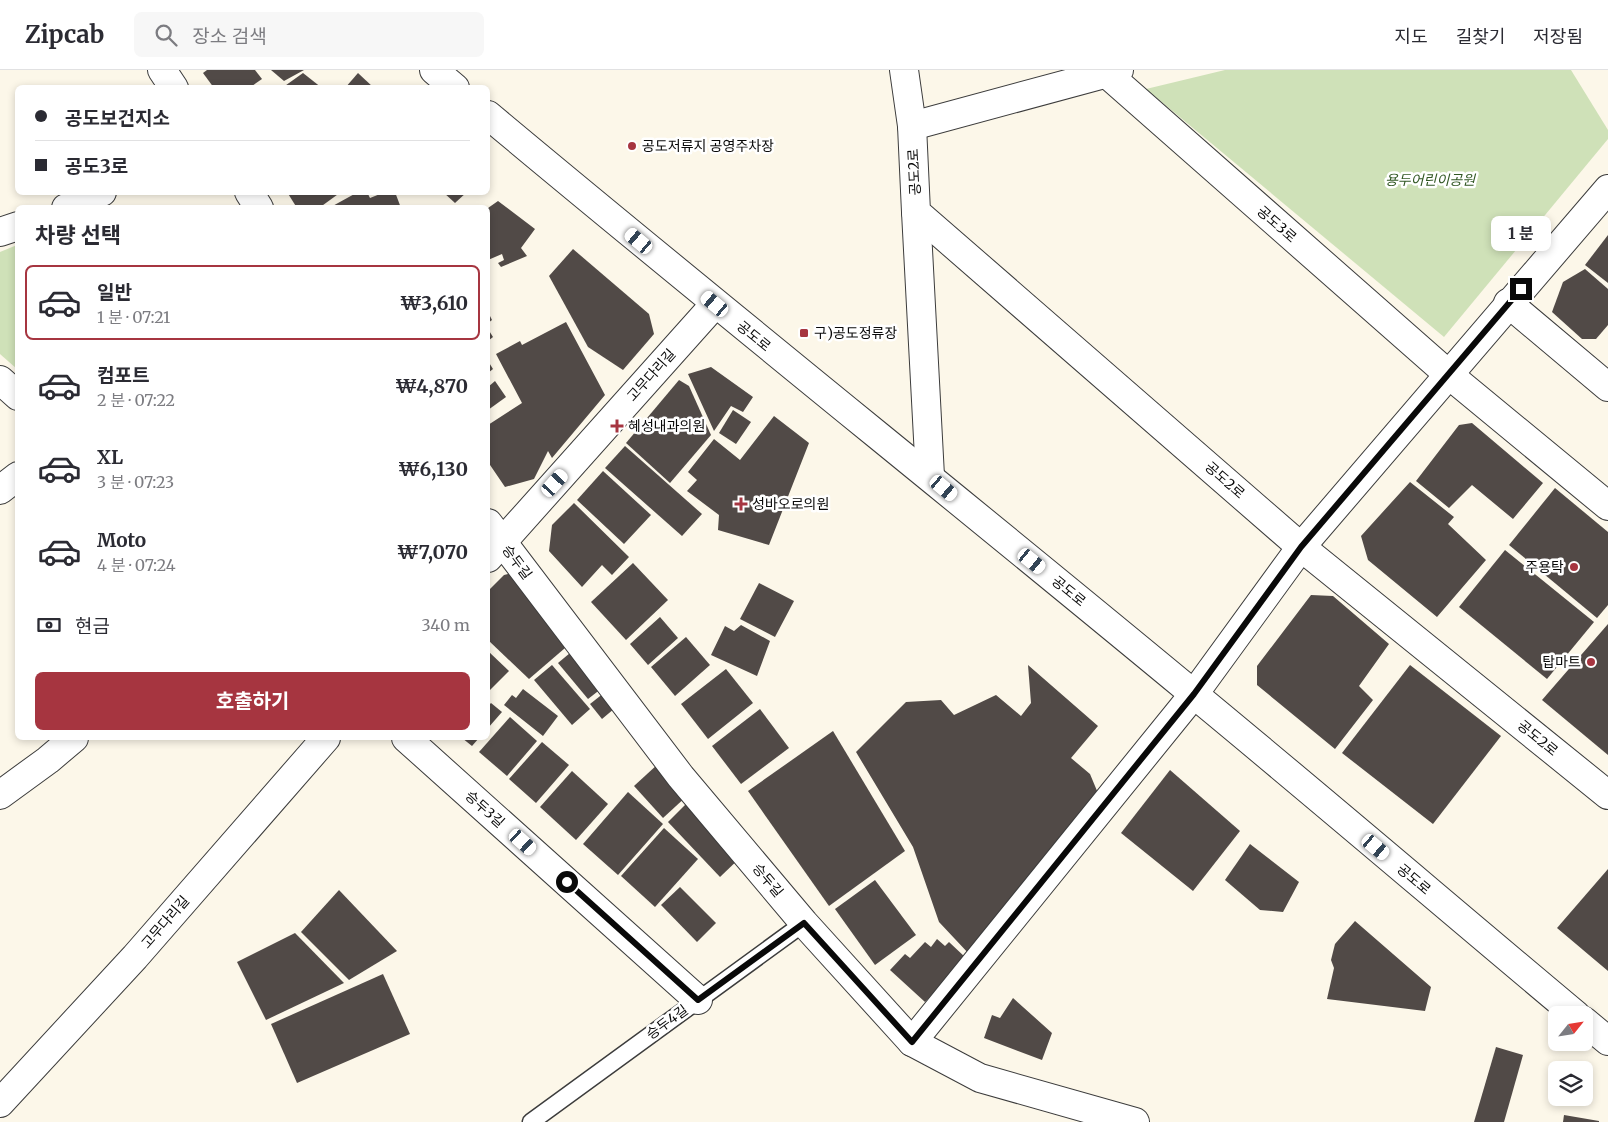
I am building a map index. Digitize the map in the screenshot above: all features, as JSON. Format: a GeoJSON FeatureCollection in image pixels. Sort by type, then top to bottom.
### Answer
{"type":"FeatureCollection","features":[{"type":"Feature","properties":{"kind":"street"},"geometry":{"type":"LineString","coordinates":[[162,70],[172,85]]}},
{"type":"Feature","properties":{"kind":"street"},"geometry":{"type":"LineString","coordinates":[[434,70],[452,85]]}},
{"type":"Feature","properties":{"kind":"street","name":"공도2로"},"geometry":{"type":"LineString","coordinates":[[904,70],[912,126],[916,212],[1301,547],[1608,795]]}},
{"type":"Feature","properties":{"kind":"street"},"geometry":{"type":"LineString","coordinates":[[912,126],[1112,72]]}},
{"type":"Feature","properties":{"kind":"street","name":"공도3로"},"geometry":{"type":"LineString","coordinates":[[1112,72],[1448,374],[1608,506]]}},
{"type":"Feature","properties":{"kind":"street","name":"공도로"},"geometry":{"type":"LineString","coordinates":[[490,117],[715,304],[930,476],[1194,694],[1565,1006]]}},
{"type":"Feature","properties":{"kind":"street"},"geometry":{"type":"LineString","coordinates":[[912,1042],[1194,694],[1301,547],[1508,303],[1608,189]]}},
{"type":"Feature","properties":{"kind":"street"},"geometry":{"type":"LineString","coordinates":[[73,205],[95,195]]}},
{"type":"Feature","properties":{"kind":"street"},"geometry":{"type":"LineString","coordinates":[[916,212],[930,476]]}},
{"type":"Feature","properties":{"kind":"street"},"geometry":{"type":"LineString","coordinates":[[0,232],[15,227]]}},
{"type":"Feature","properties":{"kind":"street"},"geometry":{"type":"LineString","coordinates":[[1508,303],[1608,388]]}},
{"type":"Feature","properties":{"kind":"street","name":"고무다리길"},"geometry":{"type":"LineString","coordinates":[[492,541],[715,304]]}},
{"type":"Feature","properties":{"kind":"street"},"geometry":{"type":"LineString","coordinates":[[0,380],[15,393]]}},
{"type":"Feature","properties":{"kind":"street"},"geometry":{"type":"LineString","coordinates":[[0,490],[15,478]]}},
{"type":"Feature","properties":{"kind":"street","name":"승두길"},"geometry":{"type":"LineString","coordinates":[[492,541],[682,777],[804,923],[912,1042],[980,1078],[1135,1122]]}},
{"type":"Feature","properties":{"kind":"street"},"geometry":{"type":"LineString","coordinates":[[0,795],[72,740]]}},
{"type":"Feature","properties":{"kind":"street","name":"고무다리길"},"geometry":{"type":"LineString","coordinates":[[0,1103],[135,957],[324,740]]}},
{"type":"Feature","properties":{"kind":"street","name":"승두3길"},"geometry":{"type":"LineString","coordinates":[[408,740],[698,1000]]}},
{"type":"Feature","properties":{"kind":"street"},"geometry":{"type":"LineString","coordinates":[[1593,1028],[1608,1041]]}},
{"type":"Feature","properties":{"kind":"lane","name":"승두4길"},"geometry":{"type":"LineString","coordinates":[[531,1122],[804,923]]}},
{"type":"Feature","properties":{"kind":"green space","name":"용두어린이공원"},"geometry":{"type":"Polygon","coordinates":[[[1225,70],[1571,70],[1608,130],[1608,139],[1444,337],[1146,89],[1225,70]]]}},
{"type":"Feature","properties":{"kind":"green space"},"geometry":{"type":"Polygon","coordinates":[[[15,246],[15,367],[0,354],[0,252],[15,246]]]}},
{"type":"Feature","properties":{"kind":"building"},"geometry":{"type":"Polygon","coordinates":[[[207,70],[255,70],[262,79],[253,85],[212,85],[203,73],[207,70]]]}},
{"type":"Feature","properties":{"kind":"building"},"geometry":{"type":"Polygon","coordinates":[[[271,70],[304,70],[284,81],[271,70]]]}},
{"type":"Feature","properties":{"kind":"building"},"geometry":{"type":"Polygon","coordinates":[[[303,73],[318,85],[286,85],[303,73]]]}},
{"type":"Feature","properties":{"kind":"building"},"geometry":{"type":"Polygon","coordinates":[[[358,73],[371,85],[348,85],[358,73]]]}},
{"type":"Feature","properties":{"kind":"building"},"geometry":{"type":"Polygon","coordinates":[[[289,195],[337,195],[323,205],[295,205],[289,195]]]}},
{"type":"Feature","properties":{"kind":"building"},"geometry":{"type":"Polygon","coordinates":[[[353,195],[368,195],[370,198],[378,195],[396,195],[400,205],[334,205],[353,195]]]}},
{"type":"Feature","properties":{"kind":"building"},"geometry":{"type":"Polygon","coordinates":[[[446,195],[464,195],[455,203],[446,195]]]}},
{"type":"Feature","properties":{"kind":"building"},"geometry":{"type":"Polygon","coordinates":[[[498,201],[535,229],[521,248],[527,256],[501,267],[498,263],[504,260],[502,254],[490,259],[490,207],[498,201]]]}},
{"type":"Feature","properties":{"kind":"building"},"geometry":{"type":"Polygon","coordinates":[[[1608,235],[1608,283],[1585,265],[1608,235]]]}},
{"type":"Feature","properties":{"kind":"building"},"geometry":{"type":"Polygon","coordinates":[[[573,249],[649,314],[654,334],[623,370],[588,347],[549,276],[573,249]]]}},
{"type":"Feature","properties":{"kind":"building"},"geometry":{"type":"Polygon","coordinates":[[[1585,269],[1608,289],[1608,325],[1596,339],[1582,339],[1552,312],[1563,282],[1585,269]]]}},
{"type":"Feature","properties":{"kind":"building"},"geometry":{"type":"Polygon","coordinates":[[[566,322],[605,395],[552,458],[548,451],[534,479],[505,487],[490,465],[490,424],[522,403],[496,354],[520,341],[522,345],[566,322]]]}},
{"type":"Feature","properties":{"kind":"building"},"geometry":{"type":"Polygon","coordinates":[[[711,367],[753,397],[743,412],[731,406],[714,431],[688,374],[711,367]]]}},
{"type":"Feature","properties":{"kind":"building"},"geometry":{"type":"Polygon","coordinates":[[[679,380],[689,386],[711,435],[670,483],[626,443],[679,380]]]}},
{"type":"Feature","properties":{"kind":"building"},"geometry":{"type":"Polygon","coordinates":[[[495,381],[506,397],[490,409],[490,385],[495,381]]]}},
{"type":"Feature","properties":{"kind":"building"},"geometry":{"type":"Polygon","coordinates":[[[733,410],[751,422],[736,444],[719,433],[733,410]]]}},
{"type":"Feature","properties":{"kind":"building"},"geometry":{"type":"Polygon","coordinates":[[[774,416],[809,443],[769,545],[718,530],[719,515],[687,491],[697,480],[688,472],[714,439],[740,460],[774,416]]]}},
{"type":"Feature","properties":{"kind":"building"},"geometry":{"type":"Polygon","coordinates":[[[1472,423],[1543,483],[1513,519],[1472,485],[1449,508],[1416,481],[1459,425],[1472,423]]]}},
{"type":"Feature","properties":{"kind":"building"},"geometry":{"type":"Polygon","coordinates":[[[625,446],[702,514],[682,536],[605,468],[625,446]]]}},
{"type":"Feature","properties":{"kind":"building"},"geometry":{"type":"Polygon","coordinates":[[[603,471],[651,515],[624,544],[577,500],[603,471]]]}},
{"type":"Feature","properties":{"kind":"building"},"geometry":{"type":"Polygon","coordinates":[[[1410,482],[1454,517],[1448,524],[1486,560],[1437,617],[1368,560],[1361,536],[1410,482]]]}},
{"type":"Feature","properties":{"kind":"building"},"geometry":{"type":"Polygon","coordinates":[[[1555,488],[1608,532],[1608,605],[1597,618],[1509,545],[1555,488]]]}},
{"type":"Feature","properties":{"kind":"building"},"geometry":{"type":"Polygon","coordinates":[[[574,503],[629,557],[612,575],[602,565],[582,587],[549,551],[552,525],[574,503]]]}},
{"type":"Feature","properties":{"kind":"building"},"geometry":{"type":"Polygon","coordinates":[[[1505,550],[1594,622],[1547,679],[1459,607],[1505,550]]]}},
{"type":"Feature","properties":{"kind":"building"},"geometry":{"type":"Polygon","coordinates":[[[633,563],[668,600],[626,640],[591,602],[633,563]]]}},
{"type":"Feature","properties":{"kind":"building"},"geometry":{"type":"Polygon","coordinates":[[[517,572],[572,642],[529,679],[490,642],[490,589],[504,575],[517,572]]]}},
{"type":"Feature","properties":{"kind":"building"},"geometry":{"type":"Polygon","coordinates":[[[759,583],[794,601],[775,637],[740,619],[759,583]]]}},
{"type":"Feature","properties":{"kind":"building"},"geometry":{"type":"Polygon","coordinates":[[[1311,595],[1333,596],[1389,644],[1359,686],[1373,700],[1335,749],[1257,685],[1257,666],[1311,595]]]}},
{"type":"Feature","properties":{"kind":"building"},"geometry":{"type":"Polygon","coordinates":[[[660,617],[678,638],[648,665],[630,644],[660,617]]]}},
{"type":"Feature","properties":{"kind":"building","name":"탑마트"},"geometry":{"type":"Polygon","coordinates":[[[1608,624],[1608,755],[1542,700],[1608,624]]]}},
{"type":"Feature","properties":{"kind":"building"},"geometry":{"type":"Polygon","coordinates":[[[741,625],[770,641],[757,676],[711,655],[725,626],[734,631],[741,625]]]}},
{"type":"Feature","properties":{"kind":"building"},"geometry":{"type":"Polygon","coordinates":[[[686,637],[710,665],[675,696],[651,667],[686,637]]]}},
{"type":"Feature","properties":{"kind":"building"},"geometry":{"type":"Polygon","coordinates":[[[576,648],[606,685],[588,699],[558,663],[576,648]]]}},
{"type":"Feature","properties":{"kind":"building"},"geometry":{"type":"Polygon","coordinates":[[[490,653],[509,671],[490,690],[490,653]]]}},
{"type":"Feature","properties":{"kind":"building"},"geometry":{"type":"Polygon","coordinates":[[[552,665],[590,709],[572,725],[534,680],[552,665]]]}},
{"type":"Feature","properties":{"kind":"building"},"geometry":{"type":"Polygon","coordinates":[[[1028,665],[1098,726],[1071,758],[1090,774],[1100,798],[970,955],[939,922],[913,847],[856,752],[906,702],[941,700],[954,715],[996,695],[1021,716],[1031,703],[1028,665]]]}},
{"type":"Feature","properties":{"kind":"building"},"geometry":{"type":"Polygon","coordinates":[[[1410,665],[1501,736],[1433,824],[1342,753],[1410,665]]]}},
{"type":"Feature","properties":{"kind":"building"},"geometry":{"type":"Polygon","coordinates":[[[726,669],[753,703],[708,739],[681,704],[726,669]]]}},
{"type":"Feature","properties":{"kind":"building"},"geometry":{"type":"Polygon","coordinates":[[[523,689],[558,716],[543,736],[504,705],[512,695],[516,698],[523,689]]]}},
{"type":"Feature","properties":{"kind":"building"},"geometry":{"type":"Polygon","coordinates":[[[609,689],[621,703],[602,719],[590,704],[609,689]]]}},
{"type":"Feature","properties":{"kind":"building"},"geometry":{"type":"Polygon","coordinates":[[[490,704],[502,712],[490,726],[490,704]]]}},
{"type":"Feature","properties":{"kind":"building"},"geometry":{"type":"Polygon","coordinates":[[[760,709],[789,748],[741,784],[712,746],[760,709]]]}},
{"type":"Feature","properties":{"kind":"building"},"geometry":{"type":"Polygon","coordinates":[[[510,717],[537,741],[507,776],[479,752],[510,717]]]}},
{"type":"Feature","properties":{"kind":"building"},"geometry":{"type":"Polygon","coordinates":[[[833,731],[905,851],[829,906],[748,791],[833,731]]]}},
{"type":"Feature","properties":{"kind":"building"},"geometry":{"type":"Polygon","coordinates":[[[464,740],[477,740],[472,746],[464,740]]]}},
{"type":"Feature","properties":{"kind":"building"},"geometry":{"type":"Polygon","coordinates":[[[542,742],[569,765],[536,803],[509,779],[542,742]]]}},
{"type":"Feature","properties":{"kind":"building"},"geometry":{"type":"Polygon","coordinates":[[[658,764],[688,795],[663,818],[634,786],[658,764]]]}},
{"type":"Feature","properties":{"kind":"building"},"geometry":{"type":"Polygon","coordinates":[[[1170,770],[1240,831],[1193,891],[1121,833],[1170,770]]]}},
{"type":"Feature","properties":{"kind":"building"},"geometry":{"type":"Polygon","coordinates":[[[572,771],[608,804],[576,840],[540,807],[572,771]]]}},
{"type":"Feature","properties":{"kind":"building"},"geometry":{"type":"Polygon","coordinates":[[[628,792],[663,824],[618,875],[583,844],[628,792]]]}},
{"type":"Feature","properties":{"kind":"building"},"geometry":{"type":"Polygon","coordinates":[[[691,799],[744,854],[720,877],[668,822],[691,799]]]}},
{"type":"Feature","properties":{"kind":"building"},"geometry":{"type":"Polygon","coordinates":[[[664,828],[698,859],[655,907],[621,876],[664,828]]]}},
{"type":"Feature","properties":{"kind":"building"},"geometry":{"type":"Polygon","coordinates":[[[1250,844],[1299,882],[1283,912],[1260,910],[1225,880],[1250,844]]]}},
{"type":"Feature","properties":{"kind":"building"},"geometry":{"type":"Polygon","coordinates":[[[1608,869],[1608,971],[1557,928],[1608,869]]]}},
{"type":"Feature","properties":{"kind":"building"},"geometry":{"type":"Polygon","coordinates":[[[875,880],[916,935],[875,965],[835,909],[875,880]]]}},
{"type":"Feature","properties":{"kind":"building"},"geometry":{"type":"Polygon","coordinates":[[[680,887],[716,923],[697,942],[661,905],[680,887]]]}},
{"type":"Feature","properties":{"kind":"building"},"geometry":{"type":"Polygon","coordinates":[[[339,890],[397,951],[349,980],[301,932],[339,890]]]}},
{"type":"Feature","properties":{"kind":"building"},"geometry":{"type":"Polygon","coordinates":[[[1355,921],[1431,987],[1425,1011],[1327,999],[1334,968],[1331,960],[1335,944],[1355,921]]]}},
{"type":"Feature","properties":{"kind":"building"},"geometry":{"type":"Polygon","coordinates":[[[295,933],[344,983],[266,1020],[237,962],[295,933]]]}},
{"type":"Feature","properties":{"kind":"building"},"geometry":{"type":"Polygon","coordinates":[[[937,939],[945,946],[949,942],[966,958],[925,1002],[890,970],[905,954],[910,958],[925,942],[931,947],[937,939]]]}},
{"type":"Feature","properties":{"kind":"building"},"geometry":{"type":"Polygon","coordinates":[[[383,974],[410,1034],[297,1083],[271,1024],[383,974]]]}},
{"type":"Feature","properties":{"kind":"building"},"geometry":{"type":"Polygon","coordinates":[[[1013,998],[1052,1033],[1042,1060],[984,1038],[992,1015],[1000,1018],[1013,998]]]}},
{"type":"Feature","properties":{"kind":"building"},"geometry":{"type":"Polygon","coordinates":[[[1496,1047],[1523,1055],[1504,1122],[1474,1122],[1496,1047]]]}},
{"type":"Feature","properties":{"kind":"building"},"geometry":{"type":"Polygon","coordinates":[[[1564,1115],[1599,1121],[1599,1122],[1563,1122],[1564,1115]]]}},
{"type":"Feature","properties":{"kind":"place","name":"공도저류지 공영주차장"},"geometry":{"type":"Point","coordinates":[632,146]}},
{"type":"Feature","properties":{"kind":"place","name":"구)공도정류장"},"geometry":{"type":"Point","coordinates":[804,333]}},
{"type":"Feature","properties":{"kind":"place","name":"혜성내과의원"},"geometry":{"type":"Point","coordinates":[617,426]}},
{"type":"Feature","properties":{"kind":"place","name":"성바오로의원"},"geometry":{"type":"Point","coordinates":[741,504]}},
{"type":"Feature","properties":{"kind":"place","name":"주용탁"},"geometry":{"type":"Point","coordinates":[1574,567]}},
{"type":"Feature","properties":{"kind":"place","name":"탑마트"},"geometry":{"type":"Point","coordinates":[1591,662]}},
{"type":"Feature","properties":{"kind":"route"},"geometry":{"type":"LineString","coordinates":[[567,882],[698,1000],[804,923],[912,1042],[1194,694],[1301,547],[1521,289]]}}]}
